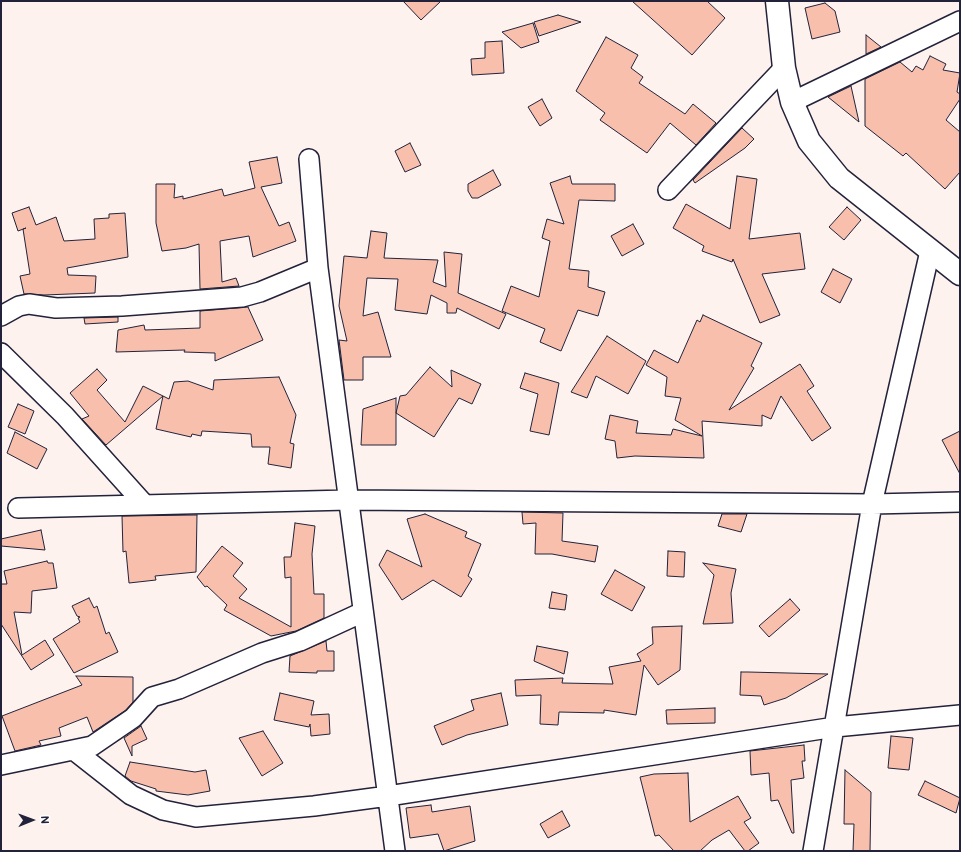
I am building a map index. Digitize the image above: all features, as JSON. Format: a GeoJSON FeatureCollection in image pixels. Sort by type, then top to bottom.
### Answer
{"type":"FeatureCollection","features":[{"type":"Feature","properties":{"kind":"street"},"geometry":{"type":"LineString","coordinates":[[777,1],[784,68],[792,102],[809,141],[839,178],[960,274]]}},
{"type":"Feature","properties":{"kind":"street"},"geometry":{"type":"LineString","coordinates":[[792,102],[960,21]]}},
{"type":"Feature","properties":{"kind":"street"},"geometry":{"type":"LineString","coordinates":[[668,190],[784,68]]}},
{"type":"Feature","properties":{"kind":"street"},"geometry":{"type":"LineString","coordinates":[[309,159],[318,268],[395,851]]}},
{"type":"Feature","properties":{"kind":"street"},"geometry":{"type":"LineString","coordinates":[[813,851],[872,504],[930,251]]}},
{"type":"Feature","properties":{"kind":"street"},"geometry":{"type":"LineString","coordinates":[[1,316],[19,306],[29,304],[56,308],[122,306],[242,297],[260,292],[318,268]]}},
{"type":"Feature","properties":{"kind":"street"},"geometry":{"type":"LineString","coordinates":[[1,353],[65,416],[145,505]]}},
{"type":"Feature","properties":{"kind":"street"},"geometry":{"type":"LineString","coordinates":[[18,508],[348,500],[872,504],[960,502]]}},
{"type":"Feature","properties":{"kind":"street"},"geometry":{"type":"LineString","coordinates":[[1,765],[34,757],[75,751],[92,746],[133,718],[152,696],[179,689],[262,653],[300,641],[363,612]]}},
{"type":"Feature","properties":{"kind":"street"},"geometry":{"type":"LineString","coordinates":[[75,751],[131,795],[163,810],[196,817],[314,806],[388,796],[835,727],[960,716]]}},
{"type":"Feature","properties":{"kind":"building"},"geometry":{"type":"Polygon","coordinates":[[[403,1],[441,1],[421,20],[403,1]]]}},
{"type":"Feature","properties":{"kind":"building"},"geometry":{"type":"Polygon","coordinates":[[[632,1],[707,1],[725,18],[692,55],[632,1]]]}},
{"type":"Feature","properties":{"kind":"building"},"geometry":{"type":"Polygon","coordinates":[[[825,3],[835,11],[840,32],[812,39],[805,8],[825,3]]]}},
{"type":"Feature","properties":{"kind":"building"},"geometry":{"type":"Polygon","coordinates":[[[558,15],[581,22],[539,36],[534,22],[558,15]]]}},
{"type":"Feature","properties":{"kind":"building"},"geometry":{"type":"Polygon","coordinates":[[[533,23],[539,42],[521,48],[502,32],[533,23]]]}},
{"type":"Feature","properties":{"kind":"building"},"geometry":{"type":"Polygon","coordinates":[[[866,35],[881,47],[866,54],[866,35]]]}},
{"type":"Feature","properties":{"kind":"building"},"geometry":{"type":"Polygon","coordinates":[[[606,37],[638,55],[631,68],[643,77],[639,83],[685,114],[693,104],[716,123],[696,145],[670,123],[647,153],[600,120],[605,113],[576,91],[606,37]]]}},
{"type":"Feature","properties":{"kind":"building"},"geometry":{"type":"Polygon","coordinates":[[[502,41],[504,73],[472,75],[471,59],[485,58],[485,42],[502,41]]]}},
{"type":"Feature","properties":{"kind":"building"},"geometry":{"type":"Polygon","coordinates":[[[930,56],[946,64],[943,70],[960,73],[957,92],[960,94],[960,99],[946,120],[960,132],[960,172],[945,189],[906,153],[903,156],[865,126],[865,79],[900,62],[912,72],[916,66],[923,70],[930,56]]]}},
{"type":"Feature","properties":{"kind":"building"},"geometry":{"type":"Polygon","coordinates":[[[851,86],[859,122],[828,97],[851,86]]]}},
{"type":"Feature","properties":{"kind":"building"},"geometry":{"type":"Polygon","coordinates":[[[542,99],[552,118],[540,126],[528,107],[542,99]]]}},
{"type":"Feature","properties":{"kind":"building"},"geometry":{"type":"Polygon","coordinates":[[[742,128],[754,139],[745,148],[695,183],[693,180],[742,128]]]}},
{"type":"Feature","properties":{"kind":"building"},"geometry":{"type":"Polygon","coordinates":[[[410,143],[421,165],[405,172],[395,151],[410,143]]]}},
{"type":"Feature","properties":{"kind":"building"},"geometry":{"type":"Polygon","coordinates":[[[277,157],[282,183],[261,187],[279,226],[289,222],[296,241],[253,257],[249,236],[220,241],[222,282],[236,278],[239,286],[200,289],[199,244],[186,248],[162,251],[156,223],[156,184],[175,184],[174,198],[183,196],[183,199],[222,189],[224,196],[255,188],[249,162],[277,157]]]}},
{"type":"Feature","properties":{"kind":"building"},"geometry":{"type":"Polygon","coordinates":[[[493,170],[501,185],[478,198],[472,198],[468,191],[468,184],[493,170]]]}},
{"type":"Feature","properties":{"kind":"building"},"geometry":{"type":"Polygon","coordinates":[[[570,176],[572,184],[615,184],[615,201],[579,200],[569,269],[589,271],[588,287],[605,292],[598,316],[578,310],[561,351],[540,342],[545,329],[502,311],[511,286],[539,297],[550,241],[542,238],[547,219],[564,224],[550,183],[570,176]]]}},
{"type":"Feature","properties":{"kind":"building"},"geometry":{"type":"Polygon","coordinates":[[[737,176],[757,179],[749,239],[800,233],[805,269],[762,274],[780,315],[760,323],[733,259],[732,262],[702,251],[704,246],[673,228],[686,204],[730,229],[737,176]]]}},
{"type":"Feature","properties":{"kind":"building"},"geometry":{"type":"Polygon","coordinates":[[[29,207],[36,225],[56,217],[64,241],[95,239],[94,219],[109,218],[109,214],[125,213],[128,257],[67,268],[68,275],[96,276],[95,293],[44,295],[24,294],[20,276],[30,274],[23,229],[18,231],[12,213],[29,207]]]}},
{"type":"Feature","properties":{"kind":"building"},"geometry":{"type":"Polygon","coordinates":[[[847,207],[861,220],[844,240],[829,227],[847,207]]]}},
{"type":"Feature","properties":{"kind":"building"},"geometry":{"type":"Polygon","coordinates":[[[633,224],[644,244],[622,256],[611,236],[633,224]]]}},
{"type":"Feature","properties":{"kind":"building"},"geometry":{"type":"Polygon","coordinates":[[[371,231],[387,233],[384,258],[438,260],[433,282],[446,287],[444,252],[462,254],[458,293],[506,314],[499,329],[457,308],[456,313],[447,313],[447,303],[431,295],[427,314],[395,310],[398,279],[367,278],[363,316],[378,312],[391,357],[363,357],[363,380],[344,380],[339,340],[347,341],[339,306],[344,256],[367,258],[371,231]]]}},
{"type":"Feature","properties":{"kind":"building"},"geometry":{"type":"Polygon","coordinates":[[[833,269],[852,279],[840,303],[821,292],[833,269]]]}},
{"type":"Feature","properties":{"kind":"building"},"geometry":{"type":"Polygon","coordinates":[[[248,307],[263,340],[215,361],[215,353],[184,352],[185,350],[116,352],[118,330],[144,325],[145,330],[200,328],[200,311],[248,307]]]}},
{"type":"Feature","properties":{"kind":"building"},"geometry":{"type":"Polygon","coordinates":[[[703,315],[762,343],[751,366],[754,368],[729,410],[800,364],[814,386],[807,391],[831,428],[812,441],[781,396],[771,419],[762,415],[762,426],[702,421],[704,458],[635,456],[617,458],[615,441],[605,439],[610,415],[638,421],[636,433],[671,435],[673,429],[702,436],[675,420],[681,398],[665,396],[667,377],[646,365],[654,350],[678,363],[697,320],[700,322],[703,315]]]}},
{"type":"Feature","properties":{"kind":"building"},"geometry":{"type":"Polygon","coordinates":[[[118,317],[118,322],[85,324],[84,318],[118,317]]]}},
{"type":"Feature","properties":{"kind":"building"},"geometry":{"type":"Polygon","coordinates":[[[607,336],[646,361],[628,394],[596,376],[587,398],[571,392],[607,336]]]}},
{"type":"Feature","properties":{"kind":"building"},"geometry":{"type":"Polygon","coordinates":[[[430,367],[452,387],[451,370],[481,384],[472,404],[459,398],[434,437],[396,413],[400,396],[406,395],[430,367]]]}},
{"type":"Feature","properties":{"kind":"building"},"geometry":{"type":"Polygon","coordinates":[[[97,369],[107,380],[97,390],[125,422],[143,386],[163,396],[106,445],[82,419],[89,416],[70,393],[97,369]]]}},
{"type":"Feature","properties":{"kind":"building"},"geometry":{"type":"Polygon","coordinates":[[[525,373],[559,383],[549,435],[530,431],[538,394],[520,388],[525,373]]]}},
{"type":"Feature","properties":{"kind":"building"},"geometry":{"type":"Polygon","coordinates":[[[279,377],[296,415],[290,443],[294,444],[291,468],[268,464],[270,447],[252,447],[251,434],[202,431],[201,436],[192,434],[191,437],[156,429],[163,396],[169,399],[174,382],[188,381],[213,390],[214,380],[279,377]]]}},
{"type":"Feature","properties":{"kind":"building"},"geometry":{"type":"Polygon","coordinates":[[[396,398],[396,445],[361,445],[363,409],[396,398]]]}},
{"type":"Feature","properties":{"kind":"building"},"geometry":{"type":"Polygon","coordinates":[[[18,404],[34,411],[25,434],[8,427],[18,404]]]}},
{"type":"Feature","properties":{"kind":"building"},"geometry":{"type":"Polygon","coordinates":[[[960,431],[960,474],[942,440],[960,431]]]}},
{"type":"Feature","properties":{"kind":"building"},"geometry":{"type":"Polygon","coordinates":[[[15,432],[47,449],[37,469],[7,453],[15,432]]]}},
{"type":"Feature","properties":{"kind":"building"},"geometry":{"type":"Polygon","coordinates":[[[522,512],[563,513],[562,541],[598,546],[595,562],[552,554],[535,554],[536,523],[523,524],[522,512]]]}},
{"type":"Feature","properties":{"kind":"building"},"geometry":{"type":"Polygon","coordinates":[[[425,514],[467,532],[465,537],[481,544],[468,576],[472,579],[461,597],[433,580],[402,600],[379,565],[387,550],[422,567],[407,519],[425,514]]]}},
{"type":"Feature","properties":{"kind":"building"},"geometry":{"type":"Polygon","coordinates":[[[722,514],[747,514],[741,532],[718,526],[722,514]]]}},
{"type":"Feature","properties":{"kind":"building"},"geometry":{"type":"Polygon","coordinates":[[[197,515],[196,572],[155,576],[156,580],[129,583],[126,551],[123,552],[122,516],[197,515]]]}},
{"type":"Feature","properties":{"kind":"building"},"geometry":{"type":"Polygon","coordinates":[[[295,523],[315,526],[312,554],[314,594],[324,594],[324,618],[296,631],[271,636],[224,610],[227,605],[207,586],[205,587],[197,577],[222,546],[243,563],[233,576],[247,589],[239,598],[291,627],[291,577],[285,578],[284,557],[291,557],[295,523]]]}},
{"type":"Feature","properties":{"kind":"building"},"geometry":{"type":"Polygon","coordinates":[[[41,530],[45,550],[1,546],[1,539],[41,530]]]}},
{"type":"Feature","properties":{"kind":"building"},"geometry":{"type":"Polygon","coordinates":[[[668,551],[685,552],[684,577],[667,576],[668,551]]]}},
{"type":"Feature","properties":{"kind":"building"},"geometry":{"type":"Polygon","coordinates":[[[47,561],[48,563],[53,563],[57,588],[32,591],[31,613],[14,612],[22,655],[45,640],[54,655],[31,670],[1,624],[1,584],[7,584],[4,571],[47,561]]]}},
{"type":"Feature","properties":{"kind":"building"},"geometry":{"type":"Polygon","coordinates":[[[703,563],[736,569],[731,593],[733,623],[703,624],[714,575],[703,563]]]}},
{"type":"Feature","properties":{"kind":"building"},"geometry":{"type":"Polygon","coordinates":[[[615,570],[645,587],[632,611],[601,594],[615,570]]]}},
{"type":"Feature","properties":{"kind":"building"},"geometry":{"type":"Polygon","coordinates":[[[552,592],[567,595],[565,610],[549,608],[552,592]]]}},
{"type":"Feature","properties":{"kind":"building"},"geometry":{"type":"Polygon","coordinates":[[[89,598],[94,608],[97,606],[106,634],[109,632],[118,652],[74,673],[53,639],[80,622],[78,618],[80,617],[77,616],[72,606],[89,598]]]}},
{"type":"Feature","properties":{"kind":"building"},"geometry":{"type":"Polygon","coordinates":[[[790,599],[800,610],[769,637],[759,626],[790,599]]]}},
{"type":"Feature","properties":{"kind":"building"},"geometry":{"type":"Polygon","coordinates":[[[682,626],[680,670],[658,685],[644,665],[636,715],[604,710],[604,713],[559,712],[558,725],[540,724],[541,695],[516,696],[515,680],[563,678],[562,683],[613,684],[609,667],[641,661],[637,654],[653,644],[652,627],[682,626]]]}},
{"type":"Feature","properties":{"kind":"building"},"geometry":{"type":"Polygon","coordinates":[[[326,641],[327,651],[334,651],[334,671],[317,671],[317,673],[289,672],[290,656],[326,641]]]}},
{"type":"Feature","properties":{"kind":"building"},"geometry":{"type":"Polygon","coordinates":[[[537,646],[568,652],[564,674],[534,661],[537,646]]]}},
{"type":"Feature","properties":{"kind":"building"},"geometry":{"type":"Polygon","coordinates":[[[741,672],[828,674],[786,698],[764,705],[761,696],[740,695],[741,672]]]}},
{"type":"Feature","properties":{"kind":"building"},"geometry":{"type":"Polygon","coordinates":[[[76,676],[133,677],[133,702],[126,710],[93,732],[87,717],[59,728],[61,736],[39,741],[41,745],[15,751],[2,716],[82,685],[76,676]]]}},
{"type":"Feature","properties":{"kind":"building"},"geometry":{"type":"Polygon","coordinates":[[[280,693],[314,701],[311,715],[329,714],[330,734],[311,736],[310,724],[309,727],[274,720],[280,693]]]}},
{"type":"Feature","properties":{"kind":"building"},"geometry":{"type":"Polygon","coordinates":[[[501,693],[508,725],[467,735],[442,745],[434,726],[474,710],[471,700],[501,693]]]}},
{"type":"Feature","properties":{"kind":"building"},"geometry":{"type":"Polygon","coordinates":[[[715,708],[715,723],[667,724],[666,710],[715,708]]]}},
{"type":"Feature","properties":{"kind":"building"},"geometry":{"type":"Polygon","coordinates":[[[141,726],[147,739],[132,746],[132,756],[124,738],[141,726]]]}},
{"type":"Feature","properties":{"kind":"building"},"geometry":{"type":"Polygon","coordinates":[[[263,731],[283,763],[262,776],[239,738],[263,731]]]}},
{"type":"Feature","properties":{"kind":"building"},"geometry":{"type":"Polygon","coordinates":[[[891,736],[913,738],[909,770],[888,768],[891,736]]]}},
{"type":"Feature","properties":{"kind":"building"},"geometry":{"type":"Polygon","coordinates":[[[804,745],[805,761],[802,761],[804,778],[791,780],[794,833],[792,833],[778,800],[771,801],[769,773],[751,775],[750,751],[804,745]]]}},
{"type":"Feature","properties":{"kind":"building"},"geometry":{"type":"Polygon","coordinates":[[[130,762],[195,772],[206,770],[210,791],[188,795],[156,791],[156,789],[131,781],[125,776],[130,762]]]}},
{"type":"Feature","properties":{"kind":"building"},"geometry":{"type":"Polygon","coordinates":[[[845,770],[871,792],[870,851],[853,851],[854,824],[844,824],[845,770]]]}},
{"type":"Feature","properties":{"kind":"building"},"geometry":{"type":"Polygon","coordinates":[[[688,773],[690,822],[738,796],[751,818],[744,822],[759,843],[748,851],[745,851],[729,830],[712,840],[700,851],[674,851],[659,835],[655,836],[640,777],[654,774],[688,773]]]}},
{"type":"Feature","properties":{"kind":"building"},"geometry":{"type":"Polygon","coordinates":[[[925,781],[960,798],[956,813],[918,795],[925,781]]]}},
{"type":"Feature","properties":{"kind":"building"},"geometry":{"type":"Polygon","coordinates":[[[431,805],[432,812],[470,806],[475,841],[444,851],[438,834],[410,838],[406,808],[431,805]]]}},
{"type":"Feature","properties":{"kind":"building"},"geometry":{"type":"Polygon","coordinates":[[[562,811],[570,826],[548,838],[540,824],[562,811]]]}}]}
